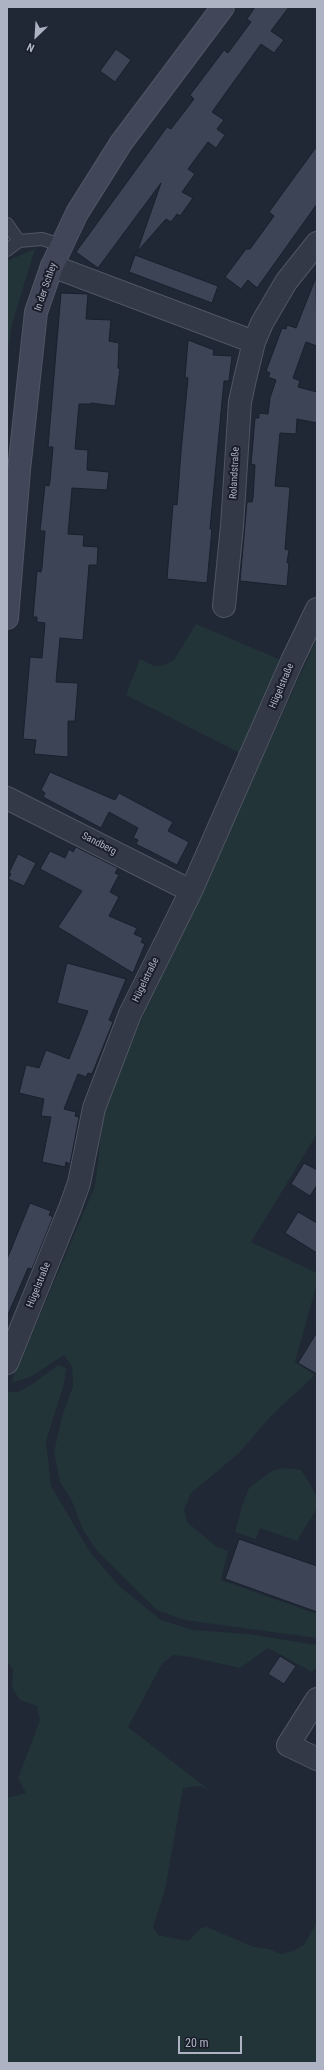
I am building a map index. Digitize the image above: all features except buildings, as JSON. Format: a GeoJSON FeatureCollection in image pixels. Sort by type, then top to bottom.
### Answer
{"type":"FeatureCollection","features":[{"type":"Feature","properties":{"kind":"street","name":"In der Schley"},"geometry":{"type":"LineString","coordinates":[[7,618],[13,470],[36,312],[52,266],[77,213],[121,143],[223,7]]}},
{"type":"Feature","properties":{"kind":"street","name":"Rolandstraße"},"geometry":{"type":"LineString","coordinates":[[224,606],[232,526],[240,402],[254,342],[262,323],[286,282],[317,243]]}},
{"type":"Feature","properties":{"kind":"street"},"geometry":{"type":"LineString","coordinates":[[52,266],[254,342]]}},
{"type":"Feature","properties":{"kind":"street","name":"Hügelstraße"},"geometry":{"type":"LineString","coordinates":[[7,1363],[79,1183],[94,1108],[101,1086],[135,1002],[191,891],[292,662],[317,609]]}},
{"type":"Feature","properties":{"kind":"street","name":"Sandberg"},"geometry":{"type":"LineString","coordinates":[[7,798],[191,891]]}},
{"type":"Feature","properties":{"kind":"street"},"geometry":{"type":"LineString","coordinates":[[317,1698],[288,1745],[317,1759]]}},
{"type":"Feature","properties":{"kind":"lane"},"geometry":{"type":"LineString","coordinates":[[7,224],[19,241]]}},
{"type":"Feature","properties":{"kind":"lane"},"geometry":{"type":"LineString","coordinates":[[7,250],[19,241],[42,239],[61,245]]}},
{"type":"Feature","properties":{"kind":"shaded area"},"geometry":{"type":"Polygon","coordinates":[[[35,249],[12,324],[7,356],[7,261],[35,249]]]}},
{"type":"Feature","properties":{"kind":"shaded area"},"geometry":{"type":"Polygon","coordinates":[[[196,624],[281,660],[240,753],[126,695],[140,659],[154,666],[164,665],[174,660],[196,624]]]}},
{"type":"Feature","properties":{"kind":"shaded area"},"geometry":{"type":"Polygon","coordinates":[[[317,638],[317,1134],[251,1242],[317,1273],[317,1283],[295,1362],[315,1375],[272,1415],[238,1454],[191,1493],[184,1509],[187,1522],[217,1547],[228,1551],[221,1580],[317,1614],[317,1638],[184,1620],[157,1610],[98,1552],[83,1530],[71,1499],[60,1482],[54,1452],[62,1416],[73,1386],[72,1366],[64,1355],[32,1376],[11,1383],[95,1186],[104,1109],[159,977],[247,782],[255,774],[317,638]]]}},
{"type":"Feature","properties":{"kind":"shaded area"},"geometry":{"type":"Polygon","coordinates":[[[58,1365],[66,1368],[64,1384],[46,1441],[51,1486],[90,1552],[119,1586],[161,1620],[193,1630],[248,1634],[317,1645],[317,1666],[312,1672],[268,1648],[240,1668],[191,1657],[173,1655],[162,1664],[128,1727],[209,1790],[200,1786],[183,1788],[165,1890],[153,1927],[158,1935],[188,1941],[201,1928],[207,1927],[254,1947],[269,1949],[281,1954],[293,1951],[304,1945],[317,1922],[317,2063],[7,2063],[7,1798],[26,1793],[18,1778],[40,1720],[37,1706],[20,1700],[14,1691],[12,1687],[13,1670],[7,1661],[7,1392],[18,1392],[34,1383],[58,1365]]]}},
{"type":"Feature","properties":{"kind":"shaded area"},"geometry":{"type":"Polygon","coordinates":[[[285,1468],[301,1470],[317,1498],[317,1508],[297,1541],[260,1528],[256,1539],[235,1532],[242,1506],[249,1488],[273,1470],[285,1468]]]}}]}
